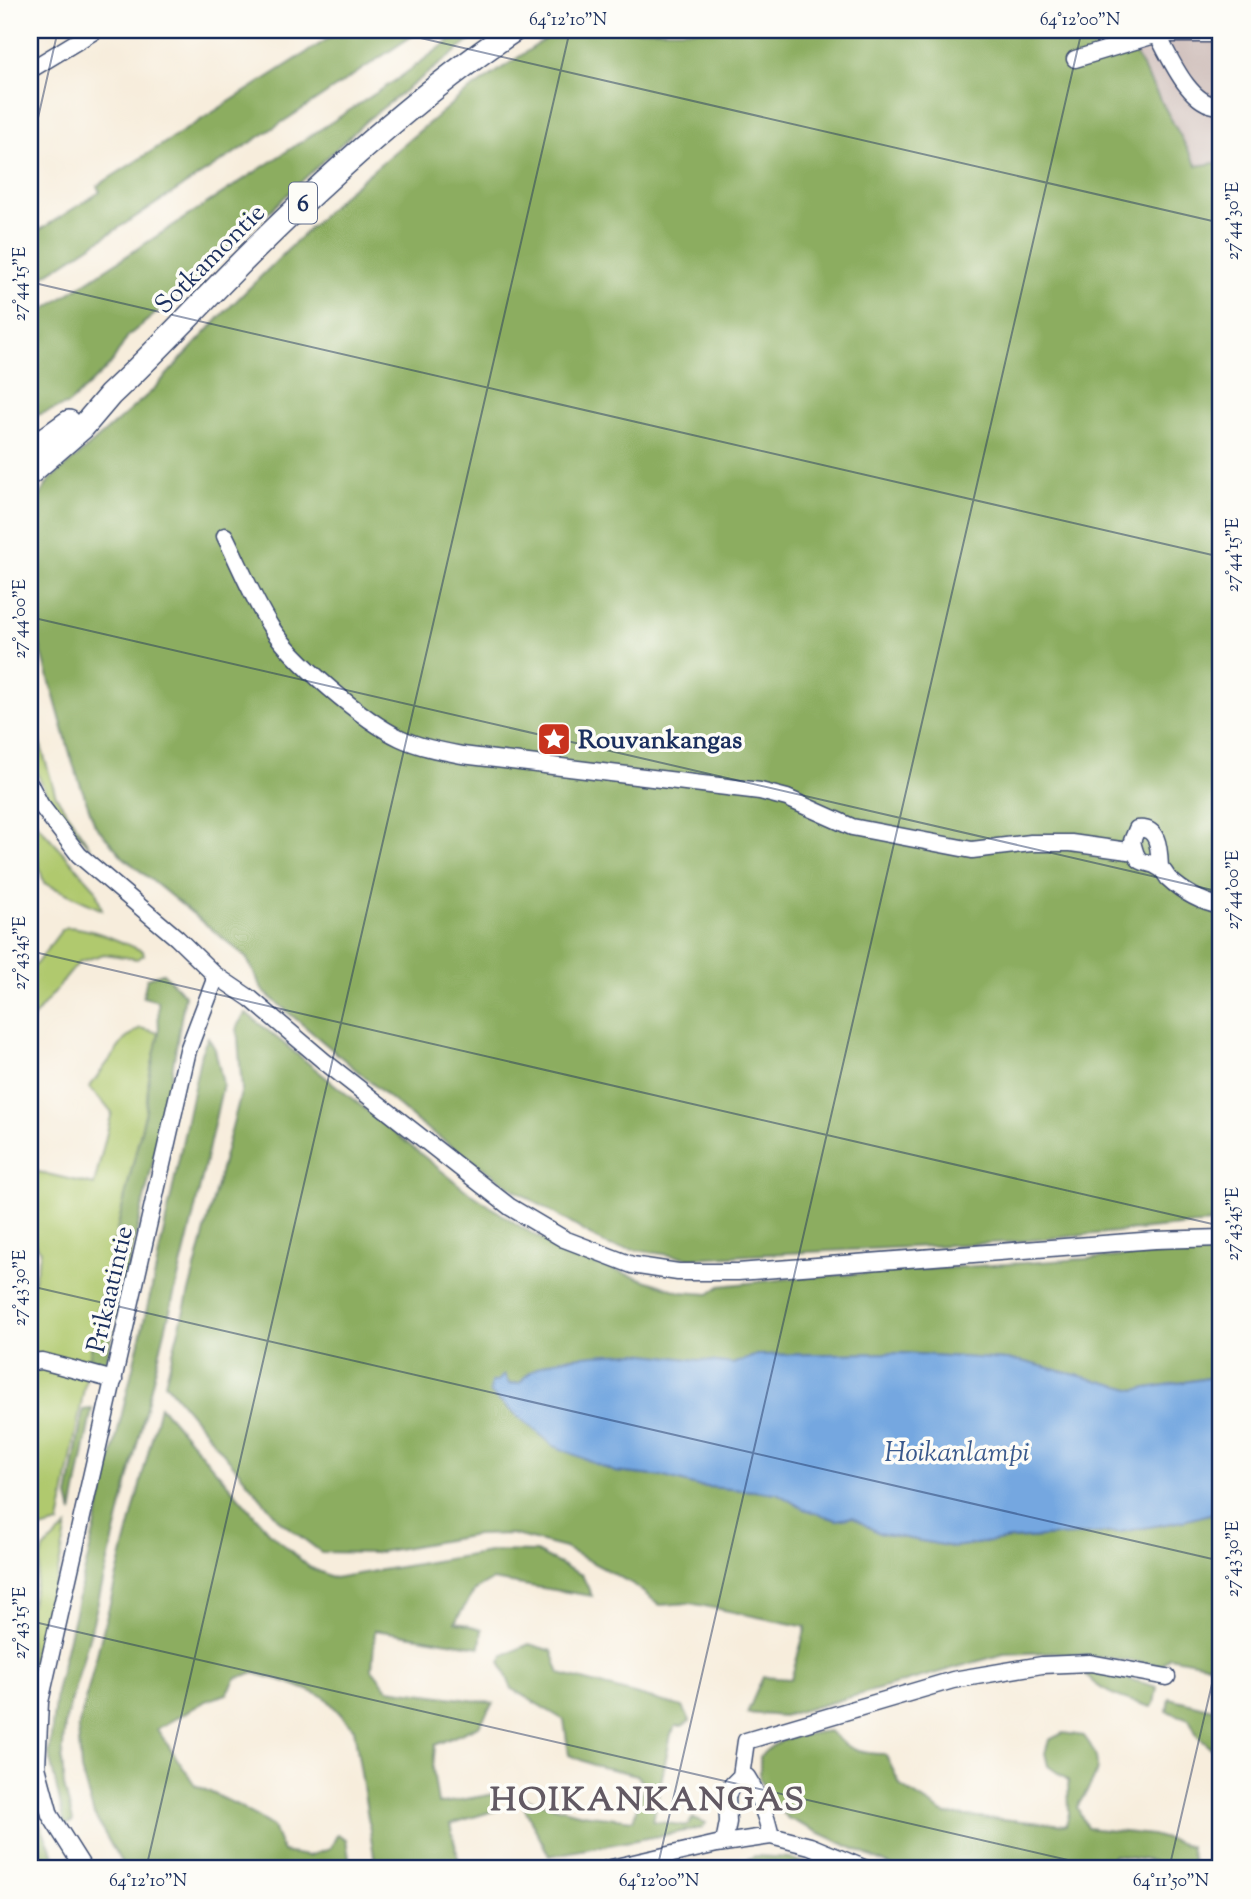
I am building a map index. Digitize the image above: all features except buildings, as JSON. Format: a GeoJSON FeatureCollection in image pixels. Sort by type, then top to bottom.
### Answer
{"type":"FeatureCollection","features":[{"type":"Feature","properties":{"kind":"highway","name":"Sotkamontie"},"geometry":{"type":"LineString","coordinates":[[30,473],[82,428],[110,396],[318,188],[401,116],[480,53],[514,30]]}},
{"type":"Feature","properties":{"kind":"highway","name":"Sotkamontie"},"geometry":{"type":"LineString","coordinates":[[30,450],[110,396]]}},
{"type":"Feature","properties":{"kind":"street"},"geometry":{"type":"LineString","coordinates":[[30,70],[96,30]]}},
{"type":"Feature","properties":{"kind":"street"},"geometry":{"type":"LineString","coordinates":[[1156,32],[1170,61],[1192,92],[1219,106]]}},
{"type":"Feature","properties":{"kind":"street"},"geometry":{"type":"LineString","coordinates":[[1075,59],[1156,32],[1221,34]]}},
{"type":"Feature","properties":{"kind":"street"},"geometry":{"type":"LineString","coordinates":[[225,536],[270,625],[287,650],[380,727],[424,747],[462,755],[760,791],[787,798],[852,827],[972,850],[1031,843],[1071,843],[1135,852]]}},
{"type":"Feature","properties":{"kind":"street"},"geometry":{"type":"LineString","coordinates":[[30,785],[40,804],[79,856],[177,938],[211,968],[214,974],[251,999],[325,1062],[510,1207],[564,1239],[632,1265],[678,1272],[737,1272],[1155,1240],[1221,1238]]}},
{"type":"Feature","properties":{"kind":"street"},"geometry":{"type":"LineString","coordinates":[[1160,868],[1158,846],[1152,830],[1137,829],[1132,841],[1135,852],[1143,863],[1160,868],[1186,893],[1207,904],[1221,906]]}},
{"type":"Feature","properties":{"kind":"street","name":"Prikaatintie"},"geometry":{"type":"LineString","coordinates":[[84,1869],[50,1815],[37,1767],[40,1702],[187,1052],[214,982],[214,974]]}},
{"type":"Feature","properties":{"kind":"street"},"geometry":{"type":"LineString","coordinates":[[30,1362],[42,1361],[114,1380]]}},
{"type":"Feature","properties":{"kind":"street"},"geometry":{"type":"LineString","coordinates":[[724,1843],[728,1822],[727,1796],[732,1785],[741,1776],[746,1741],[953,1680],[1064,1662],[1090,1662],[1167,1677]]}},
{"type":"Feature","properties":{"kind":"street"},"geometry":{"type":"LineString","coordinates":[[741,1776],[747,1777],[757,1792],[771,1836]]}},
{"type":"Feature","properties":{"kind":"street"},"geometry":{"type":"LineString","coordinates":[[607,1869],[724,1843],[771,1836],[810,1846],[866,1869]]}},
{"type":"Feature","properties":{"kind":"shaded area"},"geometry":{"type":"Polygon","coordinates":[[[1221,30],[1221,162],[1198,166],[1134,52],[1137,32],[1221,30]]]}},
{"type":"Feature","properties":{"kind":"green space"},"geometry":{"type":"Polygon","coordinates":[[[342,30],[421,30],[30,285],[30,236],[100,192],[97,186],[342,30]]]}},
{"type":"Feature","properties":{"kind":"green space"},"geometry":{"type":"Polygon","coordinates":[[[464,30],[484,30],[367,120],[191,285],[128,336],[111,364],[69,404],[35,416],[30,415],[30,319],[399,78],[464,30]]]}},
{"type":"Feature","properties":{"kind":"green space"},"geometry":{"type":"Polygon","coordinates":[[[559,30],[1144,30],[1137,33],[1134,52],[1197,166],[1221,162],[1221,1222],[1012,1242],[690,1258],[609,1246],[515,1190],[420,1124],[263,991],[246,957],[123,857],[95,825],[72,761],[30,610],[30,514],[48,482],[152,391],[221,316],[341,197],[461,96],[559,30]]]}},
{"type":"Feature","properties":{"kind":"green space"},"geometry":{"type":"Polygon","coordinates":[[[30,709],[56,796],[90,847],[51,804],[30,758],[30,709]]]}},
{"type":"Feature","properties":{"kind":"green space"},"geometry":{"type":"Polygon","coordinates":[[[30,816],[95,888],[102,910],[44,883],[30,843],[30,816]]]}},
{"type":"Feature","properties":{"kind":"green space"},"geometry":{"type":"Polygon","coordinates":[[[66,927],[106,936],[143,951],[144,955],[137,959],[104,954],[79,962],[33,1018],[30,1032],[30,972],[66,927]]]}},
{"type":"Feature","properties":{"kind":"green space"},"geometry":{"type":"Polygon","coordinates":[[[163,973],[185,995],[166,1106],[105,1367],[89,1362],[101,1296],[146,1110],[149,1078],[159,1033],[158,1001],[143,997],[147,978],[163,973]]]}},
{"type":"Feature","properties":{"kind":"green space"},"geometry":{"type":"Polygon","coordinates":[[[246,1013],[463,1188],[521,1227],[569,1255],[681,1292],[709,1294],[720,1286],[796,1278],[1221,1252],[1221,1376],[1135,1390],[1021,1361],[902,1353],[757,1355],[733,1364],[636,1353],[570,1357],[520,1383],[509,1384],[504,1375],[497,1382],[615,1472],[665,1477],[697,1486],[777,1493],[804,1509],[837,1520],[852,1517],[879,1533],[953,1547],[1011,1539],[1120,1532],[1221,1511],[1221,1667],[1169,1657],[1162,1665],[1053,1652],[1004,1654],[783,1716],[747,1713],[763,1677],[791,1679],[806,1627],[690,1603],[660,1605],[631,1583],[565,1548],[511,1534],[476,1535],[374,1553],[321,1552],[280,1521],[165,1383],[242,1089],[237,1026],[246,1013]]]}},
{"type":"Feature","properties":{"kind":"green space"},"geometry":{"type":"Polygon","coordinates":[[[140,1028],[159,1033],[149,1078],[146,1110],[101,1296],[59,1524],[30,1532],[30,1295],[41,1251],[30,1238],[30,1170],[94,1185],[112,1112],[89,1088],[125,1039],[140,1028]]]}},
{"type":"Feature","properties":{"kind":"green space"},"geometry":{"type":"Polygon","coordinates":[[[208,1037],[215,1049],[223,1084],[192,1222],[91,1630],[65,1723],[62,1759],[64,1786],[73,1821],[65,1826],[49,1754],[56,1692],[153,1283],[201,1053],[208,1037]]]}},
{"type":"Feature","properties":{"kind":"green space"},"geometry":{"type":"Polygon","coordinates":[[[160,1406],[269,1532],[309,1567],[334,1578],[495,1551],[536,1552],[582,1575],[592,1596],[492,1580],[475,1590],[455,1622],[482,1629],[480,1647],[375,1630],[372,1669],[388,1689],[493,1703],[479,1726],[435,1745],[433,1769],[438,1804],[495,1794],[497,1810],[450,1824],[461,1869],[376,1869],[354,1729],[325,1697],[254,1673],[236,1678],[227,1694],[206,1701],[157,1729],[195,1785],[239,1806],[273,1827],[283,1852],[308,1856],[330,1849],[337,1835],[346,1839],[350,1864],[334,1869],[125,1869],[94,1815],[81,1770],[78,1729],[160,1406]]]}},
{"type":"Feature","properties":{"kind":"green space"},"geometry":{"type":"Polygon","coordinates":[[[92,1409],[72,1513],[68,1497],[83,1410],[92,1409]]]}},
{"type":"Feature","properties":{"kind":"green space"},"geometry":{"type":"Polygon","coordinates":[[[67,1527],[38,1668],[30,1666],[30,1609],[43,1549],[67,1527]]]}},
{"type":"Feature","properties":{"kind":"green space"},"geometry":{"type":"Polygon","coordinates":[[[529,1644],[552,1651],[560,1674],[683,1707],[690,1721],[676,1726],[671,1734],[653,1821],[687,1826],[693,1818],[706,1823],[702,1828],[549,1856],[519,1797],[582,1814],[633,1820],[644,1785],[637,1775],[593,1765],[569,1755],[564,1720],[512,1689],[500,1661],[504,1655],[529,1644]]]}},
{"type":"Feature","properties":{"kind":"green space"},"geometry":{"type":"Polygon","coordinates":[[[1090,1668],[1157,1687],[1154,1704],[1151,1707],[1123,1698],[1096,1685],[1083,1671],[1090,1668]]]}},
{"type":"Feature","properties":{"kind":"green space"},"geometry":{"type":"Polygon","coordinates":[[[1169,1698],[1221,1711],[1221,1756],[1198,1737],[1189,1719],[1167,1711],[1169,1698]]]}},
{"type":"Feature","properties":{"kind":"green space"},"geometry":{"type":"Polygon","coordinates":[[[828,1731],[854,1749],[885,1754],[901,1786],[945,1814],[1066,1825],[1069,1813],[1068,1780],[1048,1766],[1045,1753],[1049,1740],[1063,1733],[1084,1736],[1096,1756],[1097,1764],[1093,1779],[1077,1807],[1087,1828],[1152,1835],[1190,1846],[1193,1860],[1189,1867],[1113,1855],[1109,1869],[898,1869],[787,1818],[769,1796],[760,1778],[760,1757],[782,1741],[828,1731]]]}},
{"type":"Feature","properties":{"kind":"green space"},"geometry":{"type":"Polygon","coordinates":[[[30,1795],[35,1813],[60,1869],[30,1869],[30,1795]]]}},
{"type":"Feature","properties":{"kind":"green space"},"geometry":{"type":"Polygon","coordinates":[[[755,1856],[790,1858],[820,1869],[725,1869],[755,1856]]]}},
{"type":"Feature","properties":{"kind":"water","name":"Hoikanlampi"},"geometry":{"type":"Polygon","coordinates":[[[636,1353],[733,1364],[757,1355],[902,1353],[1021,1361],[1135,1390],[1221,1376],[1221,1511],[1120,1532],[1011,1539],[953,1547],[879,1533],[852,1517],[837,1520],[804,1509],[777,1493],[697,1486],[665,1477],[615,1472],[554,1446],[490,1393],[491,1382],[497,1382],[504,1375],[509,1384],[520,1383],[530,1373],[557,1360],[636,1353]]]}},
{"type":"Feature","properties":{"kind":"place","name":"Rouvankangas"},"geometry":{"type":"Point","coordinates":[554,739]}},
{"type":"Feature","properties":{"kind":"district","name":"HOIKANKANGAS"},"geometry":{"type":"Point","coordinates":[648,1798]}}]}
